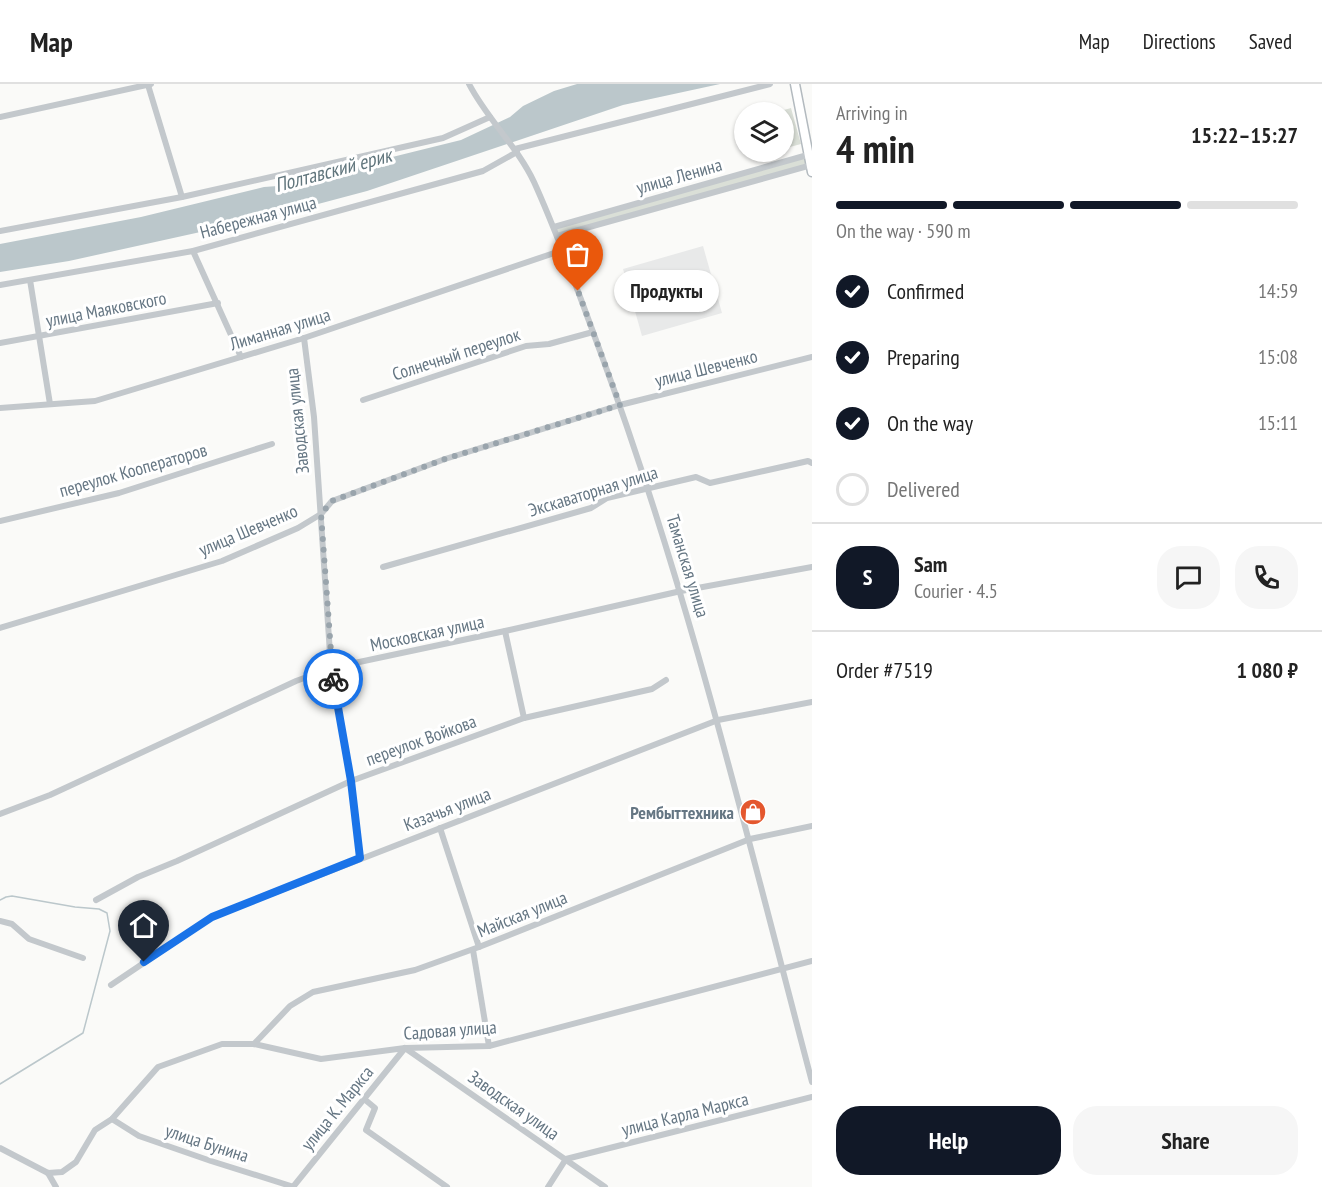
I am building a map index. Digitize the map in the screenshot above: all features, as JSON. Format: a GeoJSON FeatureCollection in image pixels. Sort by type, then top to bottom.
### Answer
{"type":"FeatureCollection","features":[{"type":"Feature","properties":{"kind":"street"},"geometry":{"type":"LineString","coordinates":[[0,117],[149,84],[182,197]]}},
{"type":"Feature","properties":{"kind":"street","name":"Таманская улица"},"geometry":{"type":"LineString","coordinates":[[470,84],[532,178],[563,250],[620,405],[681,591],[718,720],[812,1082]]}},
{"type":"Feature","properties":{"kind":"street","name":"Набережная улица"},"geometry":{"type":"LineString","coordinates":[[0,285],[193,250],[483,171],[516,151],[770,84]]}},
{"type":"Feature","properties":{"kind":"street"},"geometry":{"type":"LineString","coordinates":[[795,84],[811,167]]}},
{"type":"Feature","properties":{"kind":"street","name":"Набережная улица"},"geometry":{"type":"LineString","coordinates":[[0,231],[182,197],[443,138],[490,117]]}},
{"type":"Feature","properties":{"kind":"street","name":"улица Ленина"},"geometry":{"type":"LineString","coordinates":[[554,227],[810,155]]}},
{"type":"Feature","properties":{"kind":"street","name":"улица Ленина"},"geometry":{"type":"LineString","coordinates":[[557,236],[811,167]]}},
{"type":"Feature","properties":{"kind":"street"},"geometry":{"type":"LineString","coordinates":[[193,250],[241,357]]}},
{"type":"Feature","properties":{"kind":"street","name":"Лиманная улица"},"geometry":{"type":"LineString","coordinates":[[0,408],[95,401],[304,339],[563,250]]}},
{"type":"Feature","properties":{"kind":"street"},"geometry":{"type":"LineString","coordinates":[[30,280],[50,404]]}},
{"type":"Feature","properties":{"kind":"street","name":"улица Маяковского"},"geometry":{"type":"LineString","coordinates":[[0,343],[218,303]]}},
{"type":"Feature","properties":{"kind":"street","name":"Солнечный переулок"},"geometry":{"type":"LineString","coordinates":[[363,400],[526,346],[549,344],[593,332]]}},
{"type":"Feature","properties":{"kind":"street","name":"Заводская улица"},"geometry":{"type":"LineString","coordinates":[[304,339],[314,417],[331,668],[351,781],[360,858]]}},
{"type":"Feature","properties":{"kind":"street","name":"улица Шевченко"},"geometry":{"type":"LineString","coordinates":[[0,628],[222,561],[298,528],[321,514],[332,501],[445,459],[620,405],[812,357]]}},
{"type":"Feature","properties":{"kind":"street","name":"переулок Кооператоров"},"geometry":{"type":"LineString","coordinates":[[0,521],[119,493],[272,444]]}},
{"type":"Feature","properties":{"kind":"street","name":"Экскаваторная улица"},"geometry":{"type":"LineString","coordinates":[[383,567],[591,508],[607,498],[696,477],[710,483],[808,461],[812,463]]}},
{"type":"Feature","properties":{"kind":"street","name":"Московская улица"},"geometry":{"type":"LineString","coordinates":[[0,814],[50,795],[296,681],[331,668],[505,632],[681,591],[812,567]]}},
{"type":"Feature","properties":{"kind":"street"},"geometry":{"type":"LineString","coordinates":[[505,632],[524,718]]}},
{"type":"Feature","properties":{"kind":"street","name":"переулок Войкова"},"geometry":{"type":"LineString","coordinates":[[96,900],[138,877],[351,781],[524,718],[652,689],[666,680]]}},
{"type":"Feature","properties":{"kind":"street","name":"Казачья улица"},"geometry":{"type":"LineString","coordinates":[[111,985],[212,917],[718,720],[812,702]]}},
{"type":"Feature","properties":{"kind":"street","name":"Майская улица"},"geometry":{"type":"LineString","coordinates":[[254,1044],[290,1006],[314,992],[415,970],[476,949],[750,839],[812,826]]}},
{"type":"Feature","properties":{"kind":"street","name":"Заводская улица"},"geometry":{"type":"LineString","coordinates":[[440,828],[476,949],[489,1046]]}},
{"type":"Feature","properties":{"kind":"street"},"geometry":{"type":"LineString","coordinates":[[0,921],[12,924],[29,939],[84,958]]}},
{"type":"Feature","properties":{"kind":"street","name":"Садовая улица"},"geometry":{"type":"LineString","coordinates":[[112,1119],[158,1067],[222,1044],[254,1044],[321,1059],[405,1048],[489,1046],[812,961]]}},
{"type":"Feature","properties":{"kind":"street","name":"Заводская улица"},"geometry":{"type":"LineString","coordinates":[[405,1048],[605,1187]]}},
{"type":"Feature","properties":{"kind":"street","name":"улица К. Маркса"},"geometry":{"type":"LineString","coordinates":[[294,1187],[405,1048]]}},
{"type":"Feature","properties":{"kind":"street","name":"улица Карла Маркса"},"geometry":{"type":"LineString","coordinates":[[566,1159],[812,1097]]}},
{"type":"Feature","properties":{"kind":"street"},"geometry":{"type":"LineString","coordinates":[[363,1098],[375,1108],[366,1130],[447,1187]]}},
{"type":"Feature","properties":{"kind":"street"},"geometry":{"type":"LineString","coordinates":[[0,1148],[48,1173],[62,1172],[76,1162],[95,1130],[112,1119]]}},
{"type":"Feature","properties":{"kind":"street","name":"улица Бунина"},"geometry":{"type":"LineString","coordinates":[[112,1119],[139,1136],[294,1187]]}},
{"type":"Feature","properties":{"kind":"street"},"geometry":{"type":"LineString","coordinates":[[548,1187],[566,1159]]}},
{"type":"Feature","properties":{"kind":"street"},"geometry":{"type":"LineString","coordinates":[[48,1173],[56,1187]]}},
{"type":"Feature","properties":{"kind":"shaded area"},"geometry":{"type":"Polygon","coordinates":[[[577,84],[720,84],[623,105],[367,191],[273,216],[69,261],[0,272],[0,244],[141,217],[264,187],[305,184],[360,165],[461,140],[510,117],[523,106],[554,91],[577,84]]]}},
{"type":"Feature","properties":{"kind":"shaded area"},"geometry":{"type":"Polygon","coordinates":[[[794,119],[801,144],[794,146],[794,119]]]}},
{"type":"Feature","properties":{"kind":"shaded area"},"geometry":{"type":"Polygon","coordinates":[[[810,155],[812,167],[558,234],[555,227],[785,162],[794,162],[794,160],[810,155]]]}},
{"type":"Feature","properties":{"kind":"shaded area"},"geometry":{"type":"Polygon","coordinates":[[[703,246],[722,313],[642,336],[623,269],[703,246]]]}},
{"type":"Feature","properties":{"kind":"waterway"},"geometry":{"type":"LineString","coordinates":[[0,900],[12,896],[99,909],[107,913],[110,931],[83,1033],[0,1084]]}},
{"type":"Feature","properties":{"kind":"way so far"},"geometry":{"type":"LineString","coordinates":[[333,679],[321,514],[332,501],[445,459],[620,405],[578,291]]}},
{"type":"Feature","properties":{"kind":"place","name":"Продукты"},"geometry":{"type":"Point","coordinates":[578,291]}},
{"type":"Feature","properties":{"kind":"place","name":"Рембыттехника"},"geometry":{"type":"Point","coordinates":[753,812]}},
{"type":"Feature","properties":{"kind":"route"},"geometry":{"type":"LineString","coordinates":[[144,962],[212,917],[360,858],[351,781],[333,679]]}},
{"type":"Feature","properties":{"kind":"water label","name":"Полтавский ерик"},"geometry":{"type":"Point","coordinates":[333,170]}}]}
